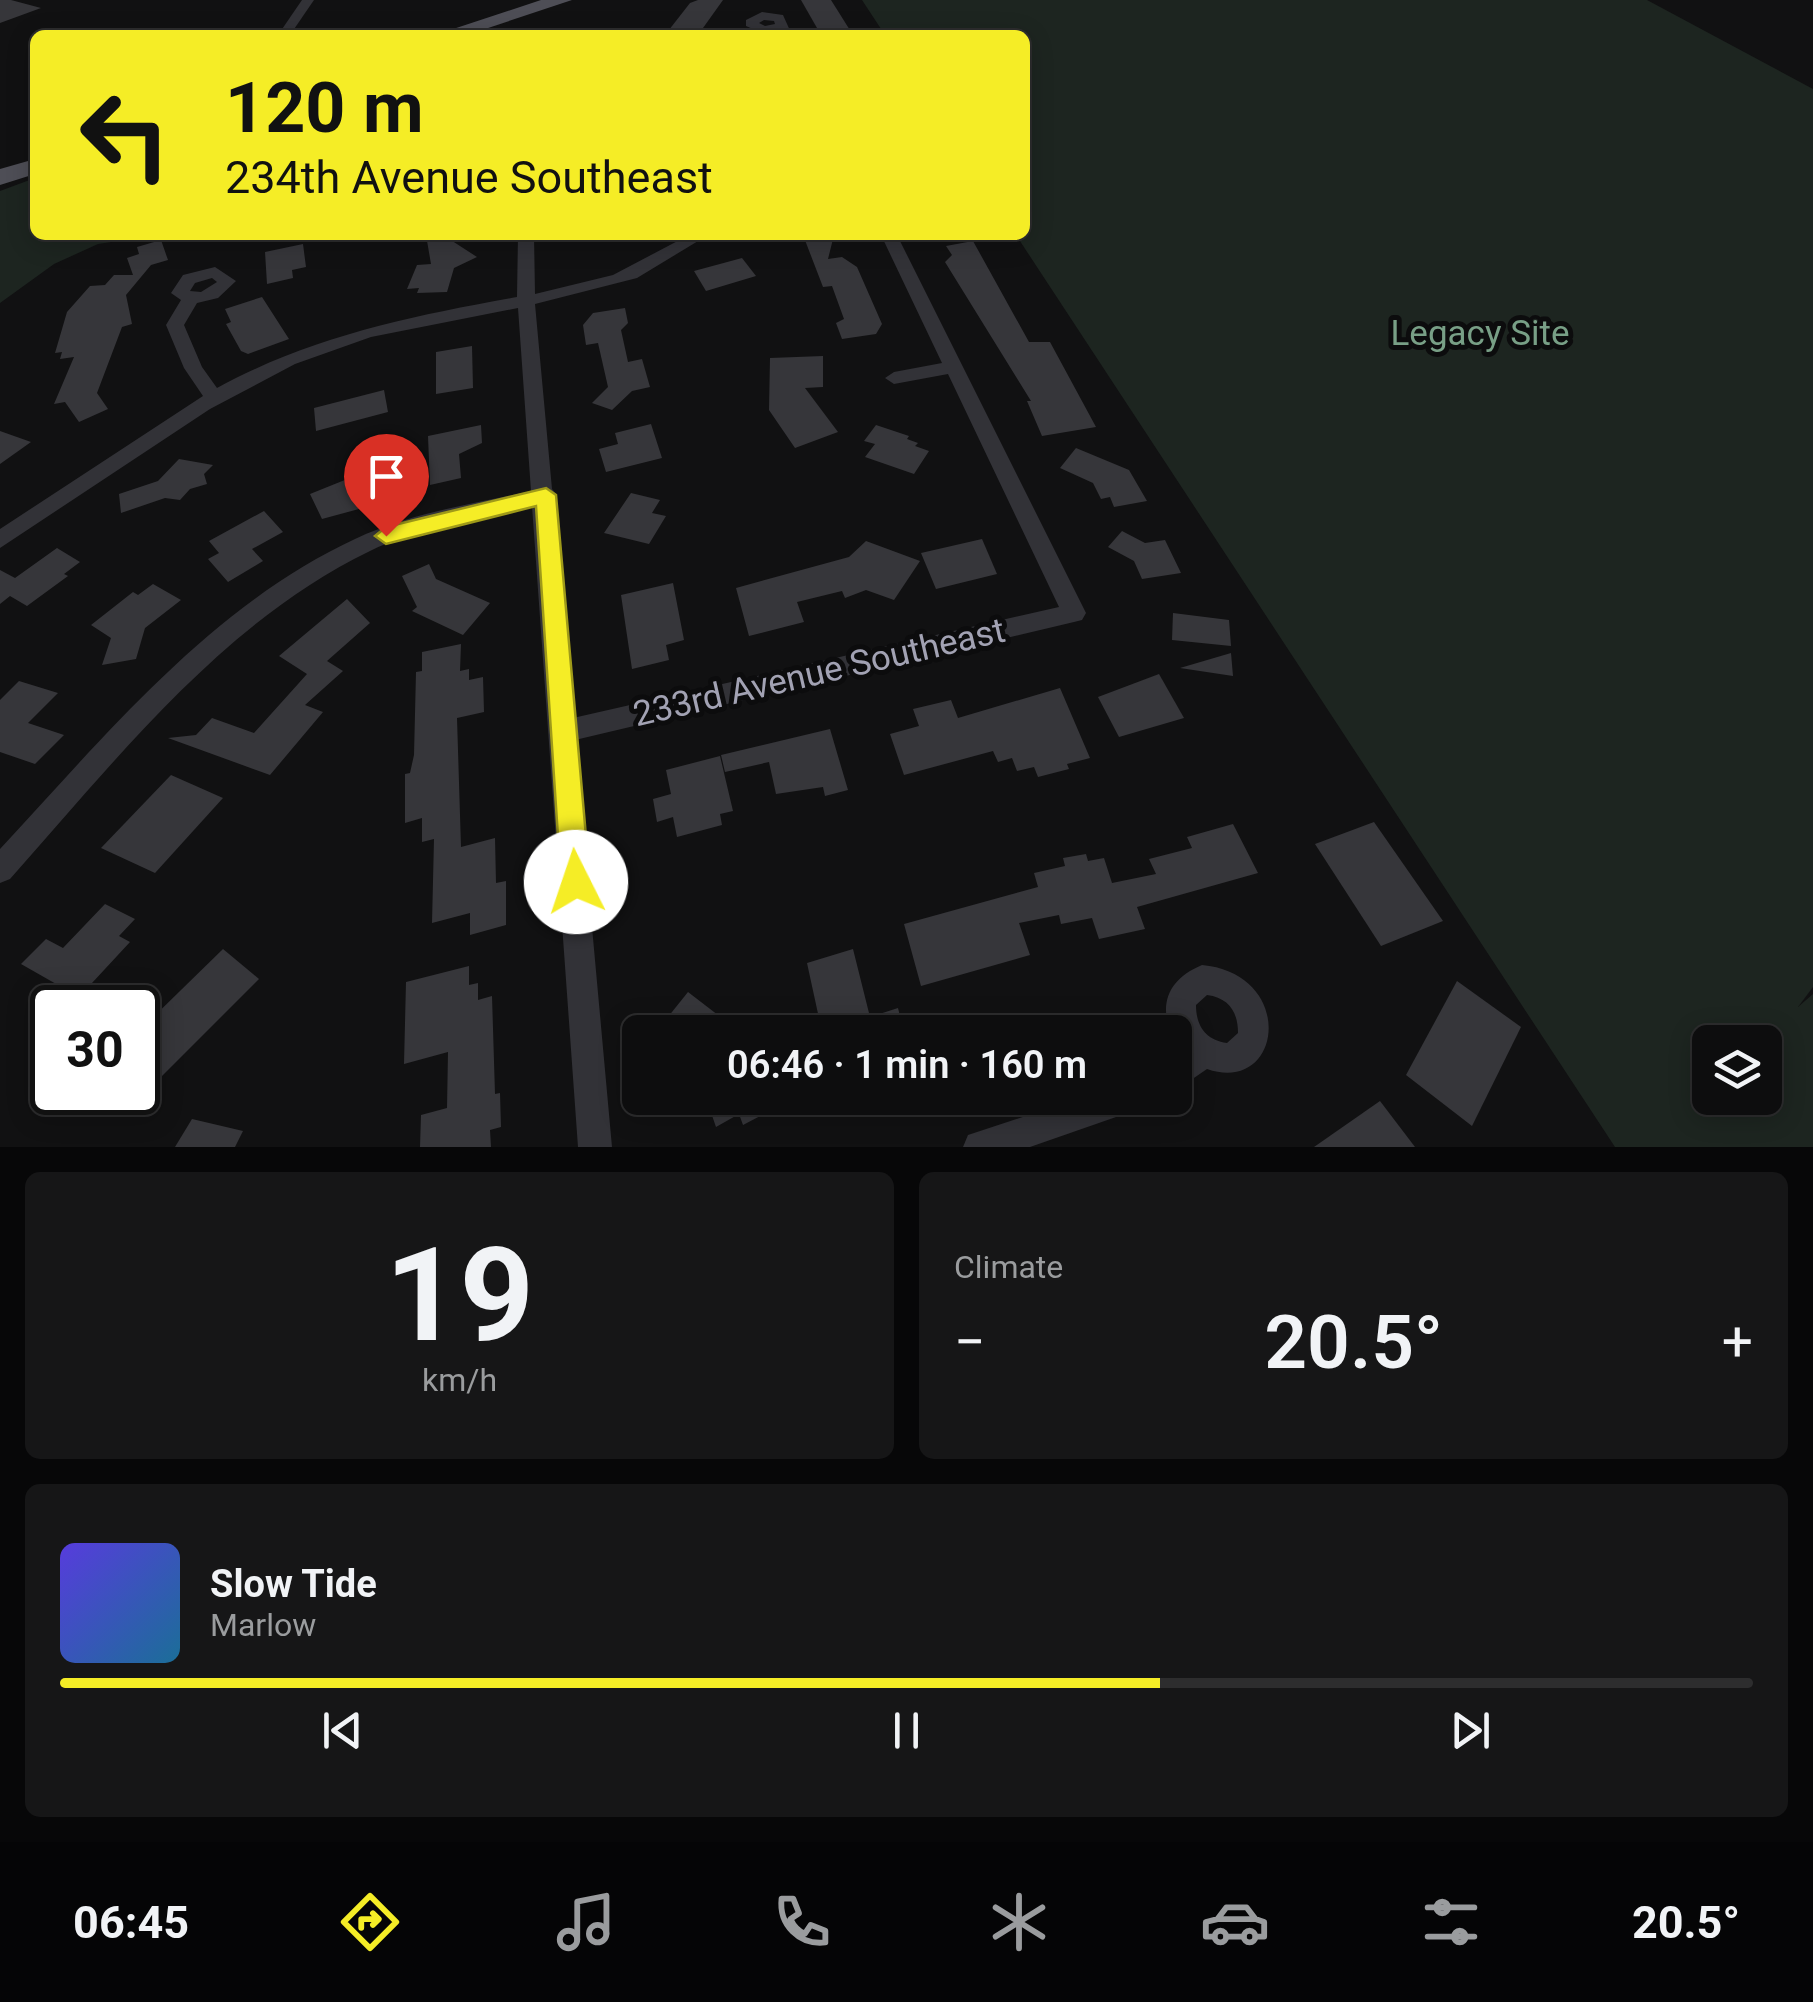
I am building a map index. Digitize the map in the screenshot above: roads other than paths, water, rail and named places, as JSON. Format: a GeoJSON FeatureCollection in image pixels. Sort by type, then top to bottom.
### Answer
{"type":"FeatureCollection","features":[{"type":"Feature","properties":{"kind":"main road"},"geometry":{"type":"LineString","coordinates":[[462,30],[562,0]]}},
{"type":"Feature","properties":{"kind":"main road"},"geometry":{"type":"LineString","coordinates":[[0,177],[30,168]]}},
{"type":"Feature","properties":{"kind":"street"},"geometry":{"type":"LineString","coordinates":[[288,29],[308,0]]}},
{"type":"Feature","properties":{"kind":"street"},"geometry":{"type":"LineString","coordinates":[[526,240],[526,298],[546,495],[595,1147]]}},
{"type":"Feature","properties":{"kind":"street"},"geometry":{"type":"LineString","coordinates":[[0,540],[214,400],[286,361],[335,342],[425,317],[605,283],[636,272],[691,240]]}},
{"type":"Feature","properties":{"kind":"street"},"geometry":{"type":"LineString","coordinates":[[891,240],[954,367],[894,378]]}},
{"type":"Feature","properties":{"kind":"street"},"geometry":{"type":"LineString","coordinates":[[191,298],[174,325],[193,368],[214,400]]}},
{"type":"Feature","properties":{"kind":"street","name":"233rd Avenue Southeast"},"geometry":{"type":"LineString","coordinates":[[564,731],[1074,613],[954,367]]}},
{"type":"Feature","properties":{"kind":"street"},"geometry":{"type":"LineString","coordinates":[[0,869],[185,675],[247,617],[286,590],[386,536],[546,495]]}},
{"type":"Feature","properties":{"kind":"street"},"geometry":{"type":"LineString","coordinates":[[1192,1061],[1202,1053]]}},
{"type":"Feature","properties":{"kind":"street"},"geometry":{"type":"LineString","coordinates":[[980,1147],[1077,1115]]}},
{"type":"Feature","properties":{"kind":"park label","name":"Legacy Site"},"geometry":{"type":"Point","coordinates":[1480,333]}}]}
